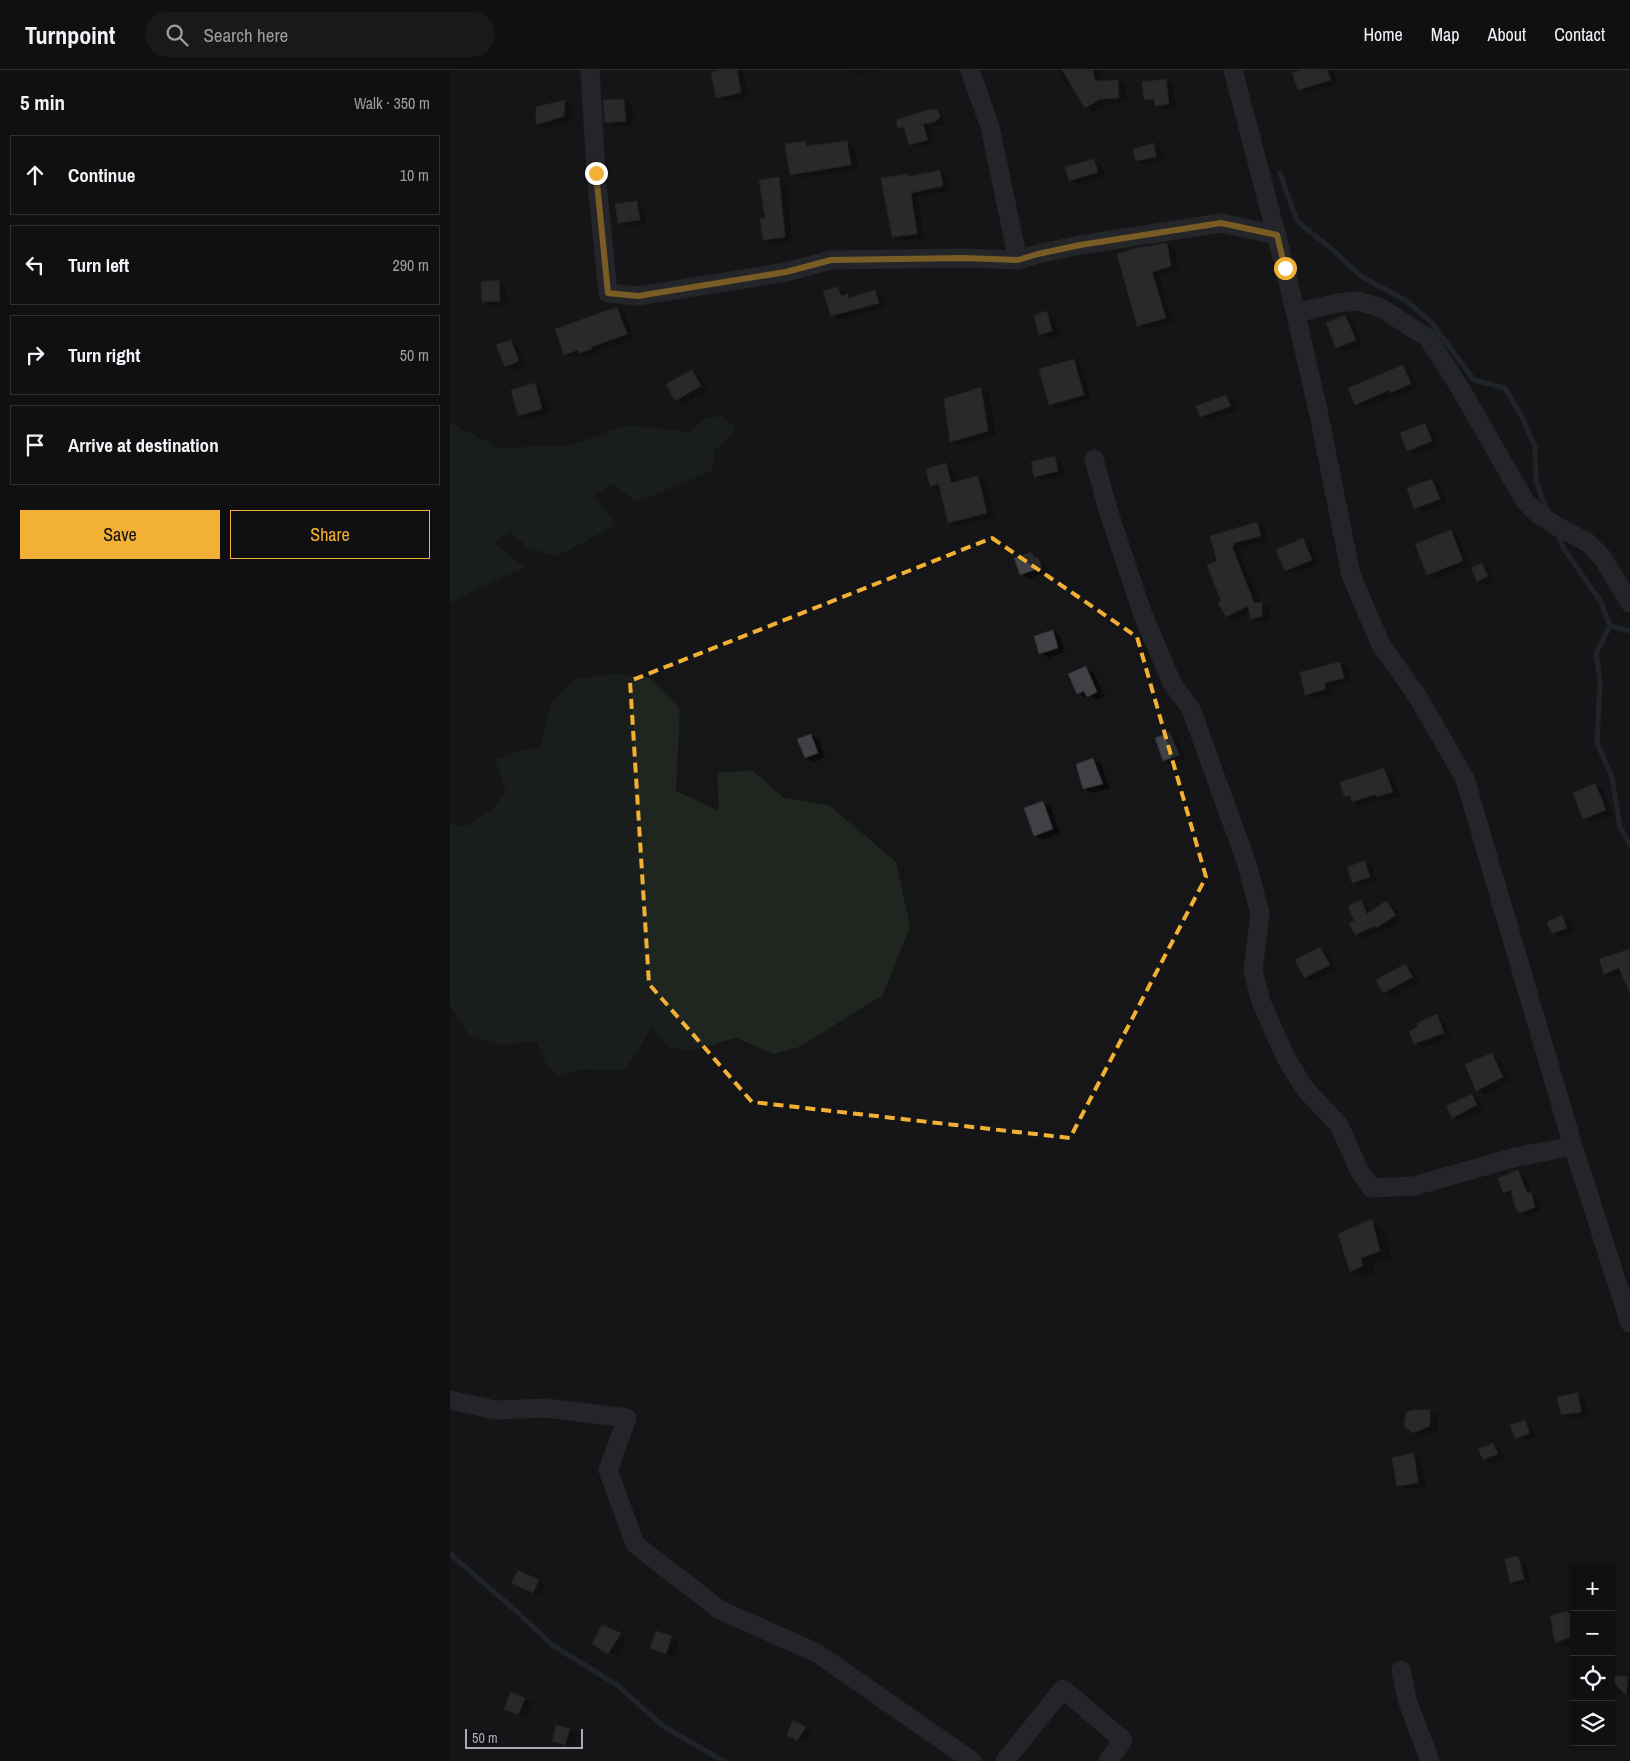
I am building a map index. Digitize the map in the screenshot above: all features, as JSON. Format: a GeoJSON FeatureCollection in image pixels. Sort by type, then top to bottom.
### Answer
{"type":"FeatureCollection","features":[{"type":"Feature","properties":{"kind":"street"},"geometry":{"type":"LineString","coordinates":[[590,70],[596,173],[608,293],[648,295],[786,272],[831,260],[964,258],[1018,260],[1080,245],[1221,223],[1277,235]]}},
{"type":"Feature","properties":{"kind":"street"},"geometry":{"type":"LineString","coordinates":[[970,70],[990,127],[1018,260]]}},
{"type":"Feature","properties":{"kind":"street"},"geometry":{"type":"LineString","coordinates":[[1233,70],[1296,313],[1318,410],[1351,575],[1381,645],[1418,696],[1465,779],[1574,1146],[1630,1323]]}},
{"type":"Feature","properties":{"kind":"street"},"geometry":{"type":"LineString","coordinates":[[1296,313],[1337,303],[1358,302],[1381,308],[1428,338],[1460,388],[1525,501],[1538,514],[1587,542],[1602,557],[1630,603]]}},
{"type":"Feature","properties":{"kind":"street"},"geometry":{"type":"LineString","coordinates":[[1094,459],[1108,510],[1143,616],[1172,683],[1191,710],[1247,864],[1260,914],[1253,971],[1261,1002],[1286,1058],[1306,1088],[1339,1125],[1359,1170],[1371,1188],[1414,1186],[1516,1157],[1574,1146]]}},
{"type":"Feature","properties":{"kind":"street"},"geometry":{"type":"LineString","coordinates":[[450,1400],[495,1410],[546,1408],[628,1418],[608,1470],[636,1544],[720,1610],[817,1653],[972,1761]]}},
{"type":"Feature","properties":{"kind":"street"},"geometry":{"type":"LineString","coordinates":[[1401,1670],[1407,1700],[1430,1761]]}},
{"type":"Feature","properties":{"kind":"street"},"geometry":{"type":"LineString","coordinates":[[1005,1761],[1063,1689],[1123,1740],[1108,1761]]}},
{"type":"Feature","properties":{"kind":"highlighted area"},"geometry":{"type":"Polygon","coordinates":[[[992,538],[1137,637],[1206,877],[1070,1138],[752,1102],[649,984],[630,681],[992,538]]]}},
{"type":"Feature","properties":{"kind":"shaded area"},"geometry":{"type":"Polygon","coordinates":[[[724,416],[736,429],[714,451],[712,471],[636,502],[612,483],[594,496],[616,525],[557,556],[528,548],[510,531],[494,543],[525,568],[476,589],[450,603],[450,423],[499,448],[572,445],[627,425],[690,432],[707,418],[724,416]]]}},
{"type":"Feature","properties":{"kind":"shaded area"},"geometry":{"type":"Polygon","coordinates":[[[610,674],[648,677],[680,709],[676,791],[719,811],[717,772],[753,771],[784,798],[829,805],[896,862],[910,926],[883,995],[799,1047],[775,1054],[736,1038],[692,1050],[668,1048],[652,1026],[634,1057],[622,1071],[585,1069],[560,1076],[547,1065],[536,1041],[498,1045],[469,1035],[450,1005],[450,824],[466,826],[492,810],[506,792],[495,759],[541,747],[551,702],[575,679],[610,674]]]}},
{"type":"Feature","properties":{"kind":"building"},"geometry":{"type":"Polygon","coordinates":[[[737,70],[741,93],[716,98],[711,72],[737,70]]]}},
{"type":"Feature","properties":{"kind":"building"},"geometry":{"type":"Polygon","coordinates":[[[1062,70],[1093,70],[1095,81],[1118,80],[1119,98],[1100,99],[1085,108],[1062,70]]]}},
{"type":"Feature","properties":{"kind":"building"},"geometry":{"type":"Polygon","coordinates":[[[1301,70],[1327,70],[1331,80],[1298,90],[1292,73],[1301,70]]]}},
{"type":"Feature","properties":{"kind":"building"},"geometry":{"type":"Polygon","coordinates":[[[1166,79],[1169,104],[1155,106],[1154,99],[1144,100],[1142,82],[1166,79]]]}},
{"type":"Feature","properties":{"kind":"building"},"geometry":{"type":"Polygon","coordinates":[[[624,99],[626,121],[605,123],[603,100],[624,99]]]}},
{"type":"Feature","properties":{"kind":"building"},"geometry":{"type":"Polygon","coordinates":[[[565,100],[564,116],[536,125],[536,107],[565,100]]]}},
{"type":"Feature","properties":{"kind":"building"},"geometry":{"type":"Polygon","coordinates":[[[931,109],[937,110],[940,117],[935,122],[923,124],[928,140],[909,145],[904,127],[898,128],[896,120],[931,109]]]}},
{"type":"Feature","properties":{"kind":"building"},"geometry":{"type":"Polygon","coordinates":[[[806,141],[806,146],[847,141],[851,165],[790,175],[785,144],[806,141]]]}},
{"type":"Feature","properties":{"kind":"building"},"geometry":{"type":"Polygon","coordinates":[[[1154,143],[1156,157],[1135,161],[1133,149],[1154,143]]]}},
{"type":"Feature","properties":{"kind":"building"},"geometry":{"type":"Polygon","coordinates":[[[1094,159],[1098,172],[1069,181],[1065,167],[1094,159]]]}},
{"type":"Feature","properties":{"kind":"building"},"geometry":{"type":"Polygon","coordinates":[[[940,170],[943,186],[911,193],[917,234],[892,237],[881,178],[908,174],[908,177],[940,170]]]}},
{"type":"Feature","properties":{"kind":"building"},"geometry":{"type":"Polygon","coordinates":[[[779,177],[785,237],[763,240],[760,218],[765,218],[759,180],[779,177]]]}},
{"type":"Feature","properties":{"kind":"building"},"geometry":{"type":"Polygon","coordinates":[[[637,201],[640,220],[618,223],[615,204],[637,201]]]}},
{"type":"Feature","properties":{"kind":"building"},"geometry":{"type":"Polygon","coordinates":[[[1167,243],[1171,266],[1152,272],[1166,318],[1137,326],[1117,254],[1137,248],[1167,243]]]}},
{"type":"Feature","properties":{"kind":"building"},"geometry":{"type":"Polygon","coordinates":[[[499,280],[500,301],[482,302],[481,282],[499,280]]]}},
{"type":"Feature","properties":{"kind":"building"},"geometry":{"type":"Polygon","coordinates":[[[838,287],[841,296],[848,294],[849,298],[875,290],[879,303],[831,316],[823,291],[838,287]]]}},
{"type":"Feature","properties":{"kind":"building"},"geometry":{"type":"Polygon","coordinates":[[[617,307],[627,334],[591,347],[592,349],[579,353],[578,350],[564,355],[555,329],[617,307]]]}},
{"type":"Feature","properties":{"kind":"building"},"geometry":{"type":"Polygon","coordinates":[[[1047,311],[1052,331],[1039,335],[1034,315],[1047,311]]]}},
{"type":"Feature","properties":{"kind":"building"},"geometry":{"type":"Polygon","coordinates":[[[1345,315],[1356,340],[1336,348],[1326,323],[1345,315]]]}},
{"type":"Feature","properties":{"kind":"building"},"geometry":{"type":"Polygon","coordinates":[[[511,340],[519,361],[505,367],[496,345],[511,340]]]}},
{"type":"Feature","properties":{"kind":"building"},"geometry":{"type":"Polygon","coordinates":[[[1074,359],[1084,395],[1049,405],[1039,369],[1074,359]]]}},
{"type":"Feature","properties":{"kind":"building"},"geometry":{"type":"Polygon","coordinates":[[[1403,365],[1411,384],[1390,393],[1389,390],[1355,405],[1348,388],[1403,365]]]}},
{"type":"Feature","properties":{"kind":"building"},"geometry":{"type":"Polygon","coordinates":[[[692,370],[701,386],[675,401],[666,384],[692,370]]]}},
{"type":"Feature","properties":{"kind":"building"},"geometry":{"type":"Polygon","coordinates":[[[535,383],[542,409],[518,416],[511,390],[535,383]]]}},
{"type":"Feature","properties":{"kind":"building"},"geometry":{"type":"Polygon","coordinates":[[[981,387],[988,431],[950,442],[944,399],[981,387]]]}},
{"type":"Feature","properties":{"kind":"building"},"geometry":{"type":"Polygon","coordinates":[[[1226,395],[1231,406],[1200,417],[1196,406],[1226,395]]]}},
{"type":"Feature","properties":{"kind":"building"},"geometry":{"type":"Polygon","coordinates":[[[1425,423],[1432,441],[1407,451],[1400,433],[1425,423]]]}},
{"type":"Feature","properties":{"kind":"building"},"geometry":{"type":"Polygon","coordinates":[[[1055,456],[1058,471],[1034,477],[1031,462],[1055,456]]]}},
{"type":"Feature","properties":{"kind":"building"},"geometry":{"type":"Polygon","coordinates":[[[946,463],[951,483],[978,476],[987,513],[948,523],[939,484],[930,486],[926,469],[946,463]]]}},
{"type":"Feature","properties":{"kind":"building"},"geometry":{"type":"Polygon","coordinates":[[[1432,479],[1440,499],[1414,509],[1407,488],[1432,479]]]}},
{"type":"Feature","properties":{"kind":"building"},"geometry":{"type":"Polygon","coordinates":[[[1257,522],[1261,536],[1234,543],[1232,546],[1254,603],[1262,602],[1262,616],[1250,619],[1248,606],[1226,617],[1218,603],[1221,601],[1207,565],[1217,561],[1210,536],[1257,522]]]}},
{"type":"Feature","properties":{"kind":"building"},"geometry":{"type":"Polygon","coordinates":[[[1451,530],[1463,561],[1427,575],[1415,544],[1451,530]]]}},
{"type":"Feature","properties":{"kind":"building"},"geometry":{"type":"Polygon","coordinates":[[[1303,538],[1312,560],[1285,571],[1276,550],[1303,538]]]}},
{"type":"Feature","properties":{"kind":"building"},"geometry":{"type":"Polygon","coordinates":[[[1031,552],[1035,558],[1038,557],[1042,567],[1020,575],[1014,558],[1031,552]]]}},
{"type":"Feature","properties":{"kind":"building"},"geometry":{"type":"Polygon","coordinates":[[[1482,563],[1488,576],[1477,582],[1471,568],[1482,563]]]}},
{"type":"Feature","properties":{"kind":"building"},"geometry":{"type":"Polygon","coordinates":[[[1053,630],[1058,648],[1039,654],[1034,636],[1053,630]]]}},
{"type":"Feature","properties":{"kind":"building"},"geometry":{"type":"Polygon","coordinates":[[[1340,662],[1344,678],[1324,683],[1326,689],[1305,695],[1300,672],[1340,662]]]}},
{"type":"Feature","properties":{"kind":"building"},"geometry":{"type":"Polygon","coordinates":[[[1086,666],[1097,692],[1087,697],[1084,691],[1077,694],[1068,674],[1086,666]]]}},
{"type":"Feature","properties":{"kind":"building"},"geometry":{"type":"Polygon","coordinates":[[[1170,732],[1179,755],[1163,761],[1155,738],[1170,732]]]}},
{"type":"Feature","properties":{"kind":"building"},"geometry":{"type":"Polygon","coordinates":[[[811,734],[818,753],[805,758],[797,739],[811,734]]]}},
{"type":"Feature","properties":{"kind":"building"},"geometry":{"type":"Polygon","coordinates":[[[1093,758],[1103,784],[1083,789],[1076,764],[1093,758]]]}},
{"type":"Feature","properties":{"kind":"building"},"geometry":{"type":"Polygon","coordinates":[[[1384,768],[1393,792],[1377,797],[1376,794],[1352,802],[1350,796],[1344,796],[1340,782],[1384,768]]]}},
{"type":"Feature","properties":{"kind":"building"},"geometry":{"type":"Polygon","coordinates":[[[1595,783],[1606,810],[1583,819],[1573,793],[1595,783]]]}},
{"type":"Feature","properties":{"kind":"building"},"geometry":{"type":"Polygon","coordinates":[[[1043,801],[1053,829],[1034,836],[1024,808],[1043,801]]]}},
{"type":"Feature","properties":{"kind":"building"},"geometry":{"type":"Polygon","coordinates":[[[1365,861],[1370,877],[1352,883],[1347,867],[1365,861]]]}},
{"type":"Feature","properties":{"kind":"building"},"geometry":{"type":"Polygon","coordinates":[[[1361,900],[1367,914],[1386,901],[1396,915],[1376,928],[1375,926],[1355,935],[1349,923],[1354,921],[1348,906],[1361,900]]]}},
{"type":"Feature","properties":{"kind":"building"},"geometry":{"type":"Polygon","coordinates":[[[1562,915],[1567,928],[1552,934],[1547,922],[1562,915]]]}},
{"type":"Feature","properties":{"kind":"building"},"geometry":{"type":"Polygon","coordinates":[[[1320,947],[1330,965],[1304,978],[1295,960],[1320,947]]]}},
{"type":"Feature","properties":{"kind":"building"},"geometry":{"type":"Polygon","coordinates":[[[1630,949],[1630,993],[1619,968],[1604,974],[1599,959],[1630,949]]]}},
{"type":"Feature","properties":{"kind":"building"},"geometry":{"type":"Polygon","coordinates":[[[1405,964],[1413,977],[1383,993],[1376,980],[1405,964]]]}},
{"type":"Feature","properties":{"kind":"building"},"geometry":{"type":"Polygon","coordinates":[[[1437,1014],[1444,1033],[1414,1044],[1409,1031],[1418,1027],[1417,1023],[1437,1014]]]}},
{"type":"Feature","properties":{"kind":"building"},"geometry":{"type":"Polygon","coordinates":[[[1492,1053],[1503,1077],[1476,1091],[1465,1064],[1492,1053]]]}},
{"type":"Feature","properties":{"kind":"building"},"geometry":{"type":"Polygon","coordinates":[[[1472,1094],[1477,1105],[1452,1118],[1446,1106],[1472,1094]]]}},
{"type":"Feature","properties":{"kind":"building"},"geometry":{"type":"Polygon","coordinates":[[[1518,1170],[1527,1193],[1531,1192],[1535,1207],[1519,1213],[1511,1190],[1503,1193],[1498,1178],[1518,1170]]]}},
{"type":"Feature","properties":{"kind":"building"},"geometry":{"type":"Polygon","coordinates":[[[1372,1219],[1380,1251],[1361,1258],[1363,1266],[1350,1272],[1338,1234],[1372,1219]]]}},
{"type":"Feature","properties":{"kind":"building"},"geometry":{"type":"Polygon","coordinates":[[[1578,1393],[1581,1412],[1561,1415],[1557,1397],[1578,1393]]]}},
{"type":"Feature","properties":{"kind":"building"},"geometry":{"type":"Polygon","coordinates":[[[1412,1410],[1430,1410],[1430,1426],[1413,1433],[1404,1426],[1406,1413],[1412,1410]]]}},
{"type":"Feature","properties":{"kind":"building"},"geometry":{"type":"Polygon","coordinates":[[[1525,1420],[1530,1433],[1515,1439],[1510,1425],[1525,1420]]]}},
{"type":"Feature","properties":{"kind":"building"},"geometry":{"type":"Polygon","coordinates":[[[1493,1443],[1498,1454],[1483,1460],[1478,1449],[1493,1443]]]}},
{"type":"Feature","properties":{"kind":"building"},"geometry":{"type":"Polygon","coordinates":[[[1414,1453],[1418,1483],[1397,1486],[1392,1458],[1414,1453]]]}},
{"type":"Feature","properties":{"kind":"building"},"geometry":{"type":"Polygon","coordinates":[[[1518,1556],[1524,1579],[1510,1583],[1505,1559],[1518,1556]]]}},
{"type":"Feature","properties":{"kind":"building"},"geometry":{"type":"Polygon","coordinates":[[[518,1570],[539,1580],[533,1593],[511,1583],[518,1570]]]}},
{"type":"Feature","properties":{"kind":"building"},"geometry":{"type":"Polygon","coordinates":[[[1566,1611],[1570,1614],[1570,1637],[1555,1643],[1550,1616],[1566,1611]]]}},
{"type":"Feature","properties":{"kind":"building"},"geometry":{"type":"Polygon","coordinates":[[[602,1625],[621,1633],[608,1654],[592,1644],[602,1625]]]}},
{"type":"Feature","properties":{"kind":"building"},"geometry":{"type":"Polygon","coordinates":[[[656,1631],[672,1636],[666,1654],[650,1648],[656,1631]]]}},
{"type":"Feature","properties":{"kind":"building"},"geometry":{"type":"Polygon","coordinates":[[[1615,1675],[1628,1677],[1626,1695],[1615,1684],[1615,1675]]]}},
{"type":"Feature","properties":{"kind":"building"},"geometry":{"type":"Polygon","coordinates":[[[511,1692],[525,1698],[518,1715],[504,1709],[511,1692]]]}},
{"type":"Feature","properties":{"kind":"building"},"geometry":{"type":"Polygon","coordinates":[[[793,1720],[806,1727],[797,1741],[787,1735],[793,1720]]]}},
{"type":"Feature","properties":{"kind":"building"},"geometry":{"type":"Polygon","coordinates":[[[556,1725],[570,1729],[565,1745],[552,1741],[556,1725]]]}},
{"type":"Feature","properties":{"kind":"waterway"},"geometry":{"type":"LineString","coordinates":[[1280,173],[1297,221],[1362,277],[1405,300],[1431,322],[1474,380],[1505,388],[1521,415],[1535,447],[1536,481],[1549,513]]}},
{"type":"Feature","properties":{"kind":"waterway"},"geometry":{"type":"LineString","coordinates":[[1559,534],[1562,546],[1601,602],[1610,626],[1630,631]]}},
{"type":"Feature","properties":{"kind":"waterway"},"geometry":{"type":"LineString","coordinates":[[1610,626],[1596,653],[1600,681],[1597,743],[1612,777],[1620,827],[1630,845]]}},
{"type":"Feature","properties":{"kind":"waterway"},"geometry":{"type":"LineString","coordinates":[[450,1554],[514,1609],[552,1645],[617,1685],[663,1726],[723,1761]]}},
{"type":"Feature","properties":{"kind":"route"},"geometry":{"type":"LineString","coordinates":[[596,173],[608,293],[638,296],[786,272],[831,260],[964,258],[1018,260],[1080,245],[1221,223],[1277,235],[1285,268]]}}]}
